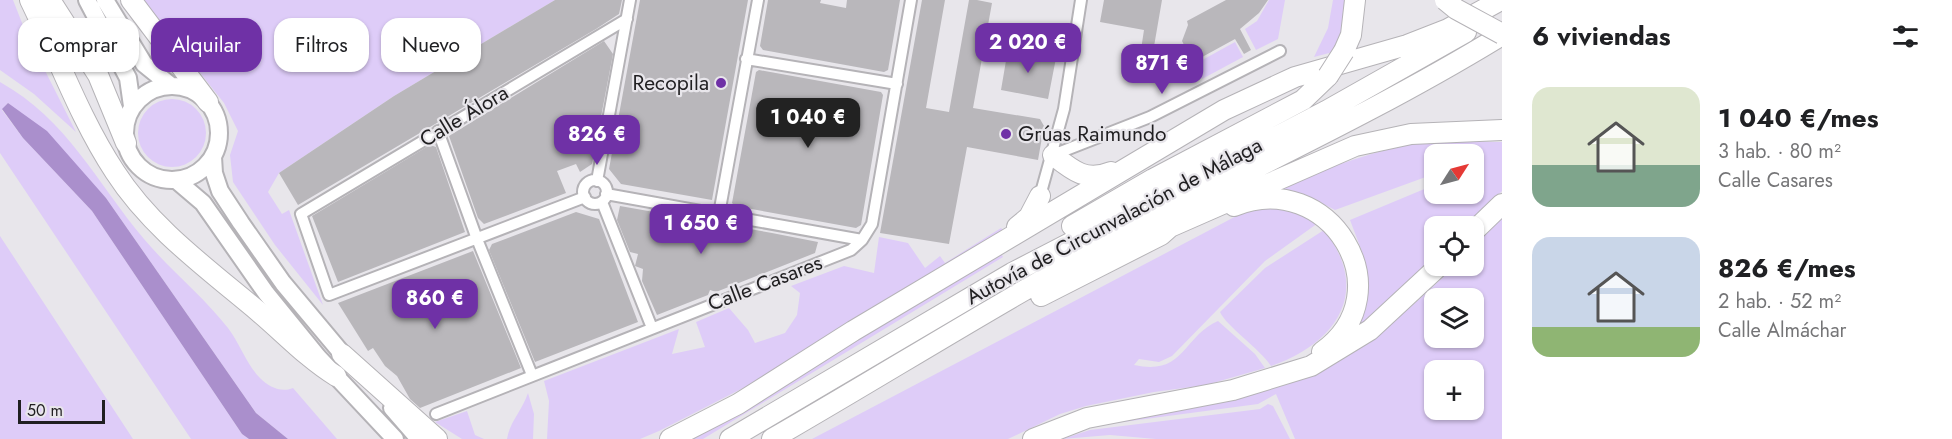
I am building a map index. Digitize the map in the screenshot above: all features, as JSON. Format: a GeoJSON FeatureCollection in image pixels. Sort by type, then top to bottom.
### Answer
{"type":"FeatureCollection","features":[{"type":"Feature","properties":{"kind":"highway"},"geometry":{"type":"LineString","coordinates":[[30,0],[94,138],[126,186],[179,244],[266,318],[309,359],[336,376]]}},
{"type":"Feature","properties":{"kind":"highway"},"geometry":{"type":"LineString","coordinates":[[50,0],[98,75],[126,143]]}},
{"type":"Feature","properties":{"kind":"highway"},"geometry":{"type":"LineString","coordinates":[[130,0],[208,102]]}},
{"type":"Feature","properties":{"kind":"highway"},"geometry":{"type":"LineString","coordinates":[[924,324],[951,298],[1153,179],[1303,100],[1328,76],[1344,51],[1351,35],[1355,0]]}},
{"type":"Feature","properties":{"kind":"highway"},"geometry":{"type":"LineString","coordinates":[[1445,0],[1456,9],[1502,34]]}},
{"type":"Feature","properties":{"kind":"highway"},"geometry":{"type":"LineString","coordinates":[[669,439],[738,404],[853,331],[1224,110],[1305,74],[1417,41],[1448,29],[1501,0]]}},
{"type":"Feature","properties":{"kind":"highway","name":"Autovía de Circunvalación de Málaga"},"geometry":{"type":"LineString","coordinates":[[730,439],[924,324],[1093,229],[1336,105],[1502,10]]}},
{"type":"Feature","properties":{"kind":"highway","name":"Autovía de Circunvalación de Málaga"},"geometry":{"type":"LineString","coordinates":[[772,439],[1051,276],[1410,89],[1502,34]]}},
{"type":"Feature","properties":{"kind":"highway"},"geometry":{"type":"LineString","coordinates":[[1161,235],[1170,227],[1224,201],[1355,146],[1422,133],[1502,130]]}},
{"type":"Feature","properties":{"kind":"highway"},"geometry":{"type":"LineString","coordinates":[[1053,155],[1072,171],[1084,176],[1098,177],[1136,162]]}},
{"type":"Feature","properties":{"kind":"highway"},"geometry":{"type":"LineString","coordinates":[[988,252],[1029,217],[1040,196]]}},
{"type":"Feature","properties":{"kind":"highway"},"geometry":{"type":"LineString","coordinates":[[860,387],[895,378],[1042,296],[1161,235],[1174,232],[1239,204],[1276,199],[1299,203],[1326,218],[1340,232],[1351,250],[1357,270],[1358,291],[1352,314],[1342,332],[1329,347],[1295,371]]}},
{"type":"Feature","properties":{"kind":"highway"},"geometry":{"type":"LineString","coordinates":[[1484,221],[1502,204]]}},
{"type":"Feature","properties":{"kind":"highway"},"geometry":{"type":"LineString","coordinates":[[1033,439],[1087,418],[1233,390],[1311,366],[1341,350],[1370,330],[1428,276]]}},
{"type":"Feature","properties":{"kind":"highway"},"geometry":{"type":"LineString","coordinates":[[342,354],[437,439]]}},
{"type":"Feature","properties":{"kind":"main road"},"geometry":{"type":"LineString","coordinates":[[87,0],[128,78],[132,106]]}},
{"type":"Feature","properties":{"kind":"main road"},"geometry":{"type":"LineString","coordinates":[[105,0],[144,64],[170,85],[199,94],[208,102],[219,128],[213,157],[214,173],[220,191],[283,283],[342,354],[419,439]]}},
{"type":"Feature","properties":{"kind":"main road"},"geometry":{"type":"LineString","coordinates":[[170,85],[150,90],[132,106],[126,119],[126,143],[133,160],[145,171],[160,178],[176,180],[203,168],[213,157]]}},
{"type":"Feature","properties":{"kind":"main road"},"geometry":{"type":"LineString","coordinates":[[176,180],[203,203],[266,293],[336,376],[395,439]]}},
{"type":"Feature","properties":{"kind":"street"},"geometry":{"type":"LineString","coordinates":[[597,180],[630,0]]}},
{"type":"Feature","properties":{"kind":"street"},"geometry":{"type":"LineString","coordinates":[[719,214],[758,0]]}},
{"type":"Feature","properties":{"kind":"street"},"geometry":{"type":"LineString","coordinates":[[597,180],[587,184],[583,190],[585,197],[594,204],[604,198],[719,214],[862,240],[872,224],[911,0]]}},
{"type":"Feature","properties":{"kind":"street"},"geometry":{"type":"LineString","coordinates":[[1040,196],[1064,109],[1081,0]]}},
{"type":"Feature","properties":{"kind":"street","name":"Calle Álora"},"geometry":{"type":"LineString","coordinates":[[477,239],[330,295],[301,214],[627,19]]}},
{"type":"Feature","properties":{"kind":"street"},"geometry":{"type":"LineString","coordinates":[[1053,155],[1150,117],[1280,51]]}},
{"type":"Feature","properties":{"kind":"street"},"geometry":{"type":"LineString","coordinates":[[746,59],[897,84]]}},
{"type":"Feature","properties":{"kind":"street"},"geometry":{"type":"LineString","coordinates":[[438,131],[477,239],[532,375]]}},
{"type":"Feature","properties":{"kind":"street"},"geometry":{"type":"LineString","coordinates":[[597,180],[605,187],[604,198],[652,328]]}},
{"type":"Feature","properties":{"kind":"street"},"geometry":{"type":"LineString","coordinates":[[477,239],[585,197]]}},
{"type":"Feature","properties":{"kind":"street","name":"Calle Casares"},"geometry":{"type":"LineString","coordinates":[[436,414],[851,250],[862,240]]}},
{"type":"Feature","properties":{"kind":"shaded area"},"geometry":{"type":"Polygon","coordinates":[[[0,0],[13,0],[20,18],[18,18],[18,72],[46,72],[76,132],[34,94],[0,70],[0,0]]]}},
{"type":"Feature","properties":{"kind":"shaded area"},"geometry":{"type":"Polygon","coordinates":[[[142,0],[555,0],[481,44],[481,18],[381,18],[381,72],[434,72],[394,96],[279,173],[268,192],[282,214],[289,210],[323,305],[275,245],[233,182],[230,155],[238,131],[224,103],[199,72],[262,72],[262,18],[156,18],[142,0]]]}},
{"type":"Feature","properties":{"kind":"shaded area"},"geometry":{"type":"Polygon","coordinates":[[[1269,0],[1285,0],[1278,39],[1256,50],[1245,29],[1257,21],[1269,0]]]}},
{"type":"Feature","properties":{"kind":"shaded area"},"geometry":{"type":"Polygon","coordinates":[[[1333,0],[1346,0],[1342,32],[1333,52],[1314,57],[1328,28],[1333,0]]]}},
{"type":"Feature","properties":{"kind":"shaded area"},"geometry":{"type":"Polygon","coordinates":[[[1235,42],[1243,57],[1202,79],[1195,64],[1235,42]]]}},
{"type":"Feature","properties":{"kind":"shaded area"},"geometry":{"type":"Polygon","coordinates":[[[0,82],[24,97],[63,133],[144,239],[228,328],[260,378],[275,388],[284,390],[293,388],[337,439],[288,439],[256,413],[106,198],[8,103],[2,110],[23,138],[92,211],[242,434],[249,439],[191,439],[0,153],[0,82]]]}},
{"type":"Feature","properties":{"kind":"shaded area"},"geometry":{"type":"Polygon","coordinates":[[[165,99],[179,99],[191,104],[201,114],[206,133],[201,152],[191,162],[179,167],[165,167],[153,162],[143,152],[138,140],[138,126],[143,114],[153,104],[165,99]]]}},
{"type":"Feature","properties":{"kind":"shaded area"},"geometry":{"type":"Polygon","coordinates":[[[8,103],[47,131],[106,198],[256,413],[288,439],[249,439],[242,434],[92,211],[23,138],[2,109],[8,103]]]}},
{"type":"Feature","properties":{"kind":"shaded area"},"geometry":{"type":"Polygon","coordinates":[[[1429,141],[1502,142],[1502,191],[1477,216],[1424,216],[1424,268],[1355,330],[1367,303],[1364,257],[1350,220],[1424,189],[1424,204],[1484,204],[1484,144],[1424,144],[1424,178],[1335,210],[1310,197],[1281,189],[1317,173],[1390,149],[1429,141]]]}},
{"type":"Feature","properties":{"kind":"shaded area"},"geometry":{"type":"Polygon","coordinates":[[[1264,208],[1286,209],[1318,223],[1265,261],[1172,356],[1159,362],[1139,359],[1134,365],[1151,367],[1164,365],[1182,353],[1206,328],[1218,321],[1255,354],[1265,368],[1206,385],[1154,392],[1086,406],[1060,414],[1008,439],[812,439],[1244,212],[1264,208]]]}},
{"type":"Feature","properties":{"kind":"shaded area"},"geometry":{"type":"Polygon","coordinates":[[[1502,218],[1502,439],[1295,439],[1276,394],[1258,404],[1093,426],[1140,414],[1238,397],[1310,376],[1355,350],[1397,319],[1424,295],[1424,348],[1484,348],[1484,288],[1431,288],[1444,276],[1484,276],[1484,236],[1502,218]]]}},
{"type":"Feature","properties":{"kind":"shaded area"},"geometry":{"type":"Polygon","coordinates":[[[1001,228],[1003,230],[948,267],[747,386],[659,431],[640,439],[547,439],[549,401],[544,381],[679,329],[672,354],[705,347],[696,322],[729,308],[748,330],[755,343],[785,333],[797,315],[800,293],[791,286],[844,266],[874,273],[879,237],[908,243],[925,268],[940,256],[945,263],[1001,228]]]}},
{"type":"Feature","properties":{"kind":"shaded area"},"geometry":{"type":"Polygon","coordinates":[[[1324,230],[1338,252],[1345,274],[1346,294],[1340,312],[1329,329],[1314,344],[1271,366],[1223,318],[1220,312],[1265,268],[1324,230]]]}},
{"type":"Feature","properties":{"kind":"shaded area"},"geometry":{"type":"Polygon","coordinates":[[[0,236],[133,439],[0,439],[0,236]]]}},
{"type":"Feature","properties":{"kind":"shaded area"},"geometry":{"type":"Polygon","coordinates":[[[1001,253],[1003,257],[703,439],[683,439],[1001,253]]]}},
{"type":"Feature","properties":{"kind":"shaded area"},"geometry":{"type":"Polygon","coordinates":[[[528,393],[534,414],[533,439],[507,439],[511,427],[528,393]]]}},
{"type":"Feature","properties":{"kind":"shaded area"},"geometry":{"type":"Polygon","coordinates":[[[1268,404],[1273,406],[1290,439],[1156,439],[1110,435],[1062,439],[1090,430],[1260,409],[1268,404]]]}},
{"type":"Feature","properties":{"kind":"shaded area"},"geometry":{"type":"Polygon","coordinates":[[[467,411],[475,435],[484,439],[462,439],[435,422],[467,411]]]}},
{"type":"Feature","properties":{"kind":"building"},"geometry":{"type":"Polygon","coordinates":[[[555,0],[622,0],[619,14],[596,29],[298,205],[279,173],[394,96],[434,72],[481,72],[481,44],[555,0]]]}},
{"type":"Feature","properties":{"kind":"building"},"geometry":{"type":"Polygon","coordinates":[[[640,0],[748,0],[712,200],[621,184],[609,169],[640,0]]]}},
{"type":"Feature","properties":{"kind":"building"},"geometry":{"type":"Polygon","coordinates":[[[768,0],[821,0],[820,3],[846,8],[847,0],[900,0],[888,70],[884,72],[763,50],[760,46],[768,0]]]}},
{"type":"Feature","properties":{"kind":"building"},"geometry":{"type":"Polygon","coordinates":[[[922,0],[945,0],[926,108],[949,112],[969,0],[977,0],[992,3],[973,108],[1040,119],[1044,126],[1038,160],[967,147],[949,244],[880,233],[922,0]]]}},
{"type":"Feature","properties":{"kind":"building"},"geometry":{"type":"Polygon","coordinates":[[[1104,0],[1162,0],[1152,58],[1140,56],[1144,30],[1100,22],[1104,0]]]}},
{"type":"Feature","properties":{"kind":"building"},"geometry":{"type":"Polygon","coordinates":[[[1226,0],[1268,0],[1259,13],[1240,29],[1251,50],[1244,54],[1235,39],[1193,62],[1182,41],[1188,25],[1187,21],[1226,0]]]}},
{"type":"Feature","properties":{"kind":"building"},"geometry":{"type":"Polygon","coordinates":[[[604,41],[613,54],[592,164],[580,172],[576,164],[557,171],[566,193],[484,224],[478,218],[449,136],[604,41]]]}},
{"type":"Feature","properties":{"kind":"building"},"geometry":{"type":"Polygon","coordinates":[[[1008,49],[1056,58],[1048,99],[1001,90],[1008,49]]]}},
{"type":"Feature","properties":{"kind":"building"},"geometry":{"type":"Polygon","coordinates":[[[759,70],[881,92],[883,95],[861,225],[856,228],[735,206],[732,203],[756,72],[759,70]]]}},
{"type":"Feature","properties":{"kind":"building"},"geometry":{"type":"Polygon","coordinates":[[[430,145],[436,147],[465,232],[338,282],[312,216],[430,145]]]}},
{"type":"Feature","properties":{"kind":"building"},"geometry":{"type":"Polygon","coordinates":[[[620,206],[818,242],[815,253],[716,292],[710,290],[708,295],[657,315],[642,281],[643,269],[635,266],[638,254],[630,252],[617,220],[620,206]]]}},
{"type":"Feature","properties":{"kind":"building"},"geometry":{"type":"Polygon","coordinates":[[[576,212],[599,219],[638,322],[535,362],[489,250],[492,244],[576,212]]]}},
{"type":"Feature","properties":{"kind":"building"},"geometry":{"type":"Polygon","coordinates":[[[473,251],[521,368],[420,408],[410,399],[397,376],[385,366],[373,348],[368,351],[338,303],[473,251]]]}},
{"type":"Feature","properties":{"kind":"place","name":"Recopila"},"geometry":{"type":"Point","coordinates":[721,83]}},
{"type":"Feature","properties":{"kind":"place","name":"Grúas Raimundo"},"geometry":{"type":"Point","coordinates":[1006,134]}}]}
